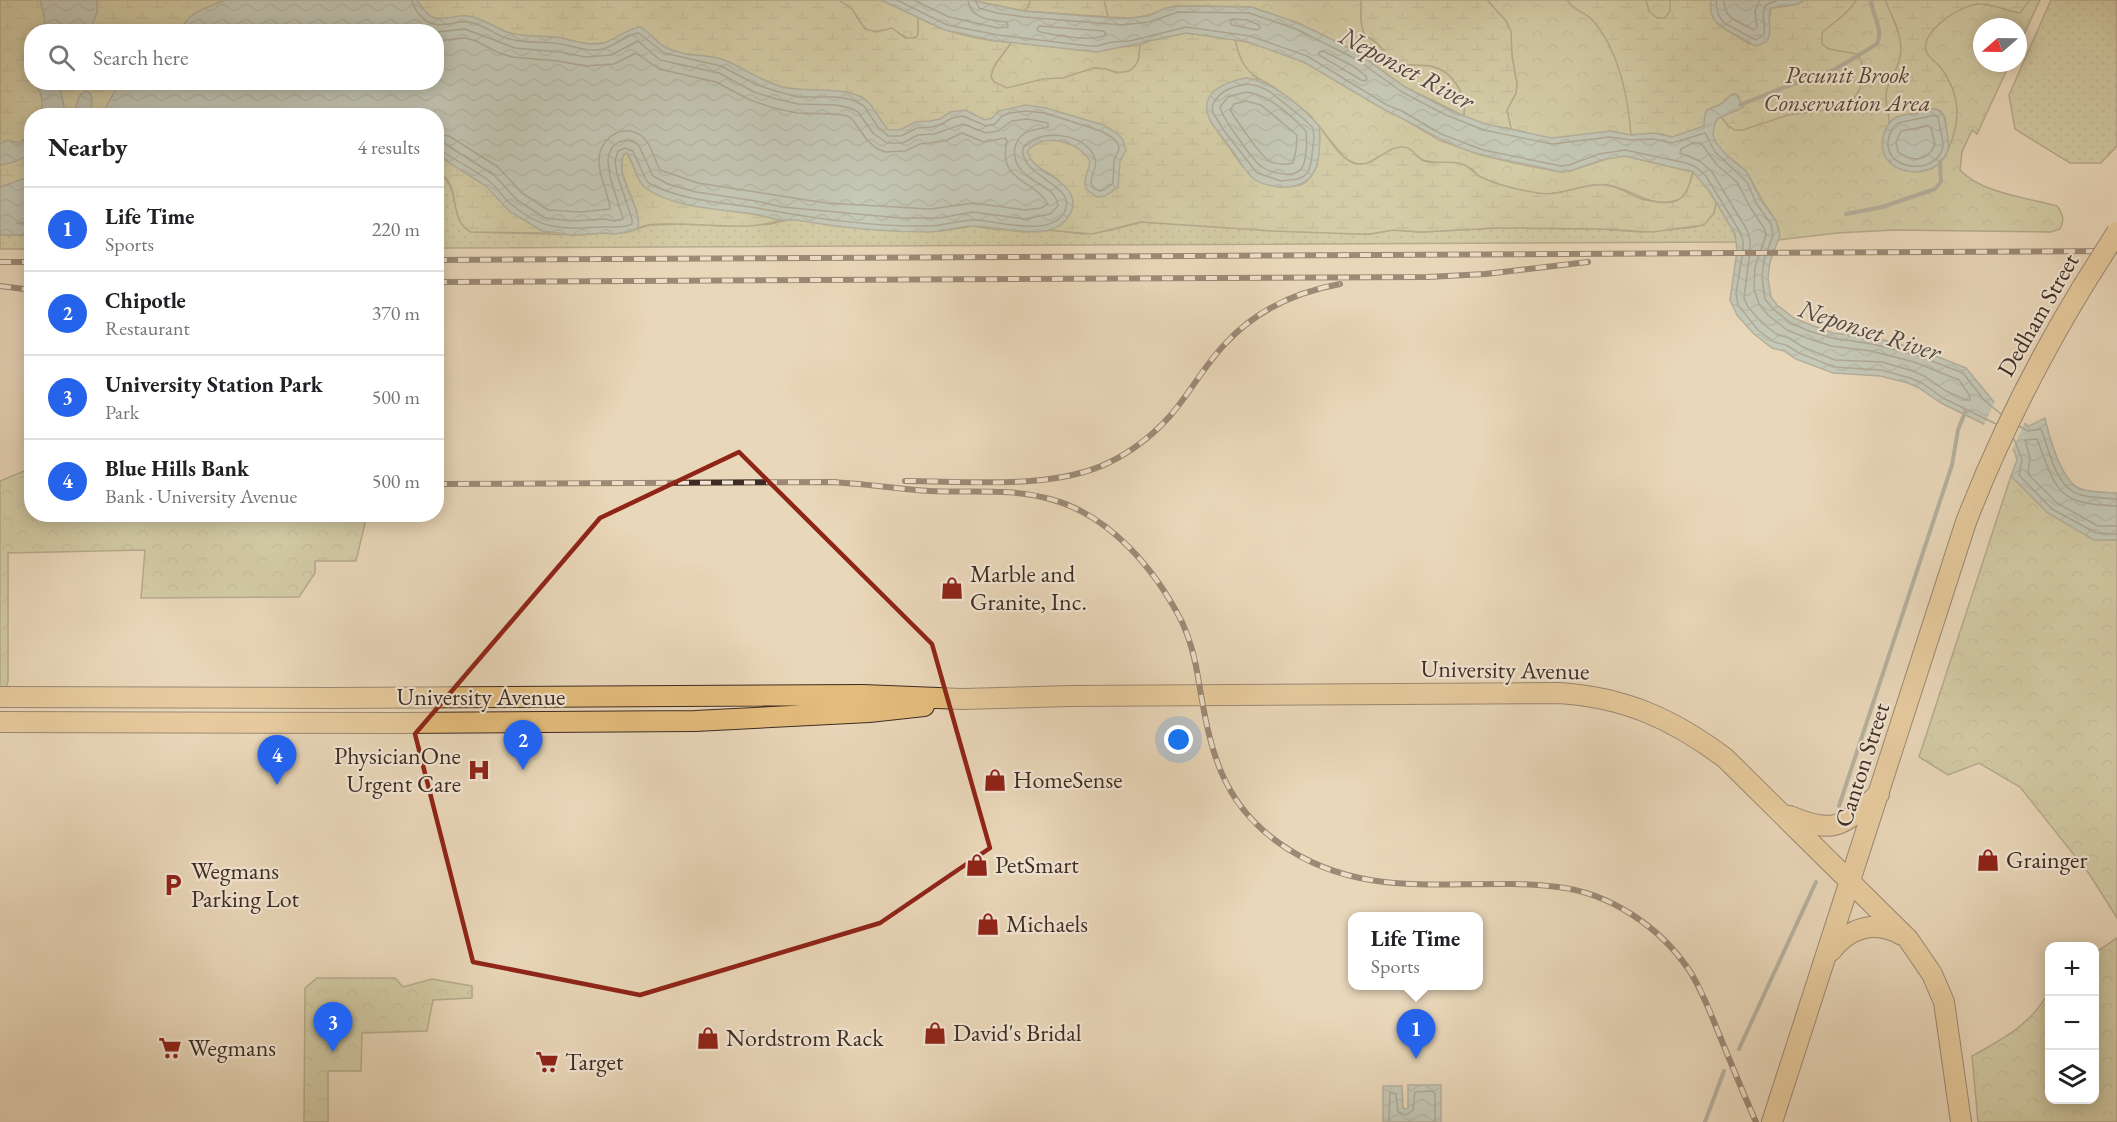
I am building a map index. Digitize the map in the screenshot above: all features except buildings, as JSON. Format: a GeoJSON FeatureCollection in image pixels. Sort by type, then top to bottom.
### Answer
{"type":"FeatureCollection","features":[{"type":"Feature","properties":{"kind":"main road","name":"Dedham Street"},"geometry":{"type":"LineString","coordinates":[[2007,425],[2042,354],[2117,232]]}},
{"type":"Feature","properties":{"kind":"main road","name":"Canton Street"},"geometry":{"type":"LineString","coordinates":[[1773,1119],[1952,563],[1995,450],[2007,425]]}},
{"type":"Feature","properties":{"kind":"main road","name":"University Avenue"},"geometry":{"type":"LineString","coordinates":[[0,697],[874,695],[962,699],[1584,694],[1606,698],[1647,711],[1690,734],[1725,758],[1908,939],[1932,974],[1944,1002],[1961,1122]]}},
{"type":"Feature","properties":{"kind":"main road","name":"University Avenue"},"geometry":{"type":"LineString","coordinates":[[0,722],[695,721],[890,710],[962,699]]}},
{"type":"Feature","properties":{"kind":"main road"},"geometry":{"type":"LineString","coordinates":[[1779,811],[1806,824],[1831,827],[1846,821],[1879,794]]}},
{"type":"Feature","properties":{"kind":"main road"},"geometry":{"type":"LineString","coordinates":[[1827,956],[1842,939],[1863,928],[1885,928],[1908,939]]}},
{"type":"Feature","properties":{"kind":"highlighted area"},"geometry":{"type":"Polygon","coordinates":[[[739,452],[932,644],[990,848],[880,923],[640,995],[473,962],[415,734],[600,518],[739,452]]]}},
{"type":"Feature","properties":{"kind":"green space"},"geometry":{"type":"Polygon","coordinates":[[[0,0],[225,0],[193,15],[185,24],[24,24],[24,90],[118,90],[114,108],[24,108],[24,235],[0,235],[3,186],[0,187],[0,0]]]}},
{"type":"Feature","properties":{"kind":"green space"},"geometry":{"type":"Polygon","coordinates":[[[378,0],[839,0],[852,9],[865,29],[877,32],[892,28],[905,38],[915,38],[918,35],[918,17],[963,35],[1011,42],[996,63],[991,77],[994,82],[1007,88],[1043,79],[1063,78],[1093,68],[1117,73],[1129,71],[1139,58],[1140,45],[1186,33],[1235,39],[1243,62],[1249,72],[1259,80],[1246,78],[1211,122],[1243,167],[1280,187],[1301,185],[1307,181],[1317,165],[1319,126],[1341,154],[1357,164],[1369,162],[1391,150],[1406,147],[1427,162],[1462,164],[1479,176],[1516,189],[1547,194],[1605,185],[1642,199],[1661,203],[1675,201],[1685,194],[1693,172],[1702,180],[1716,202],[1714,213],[1704,225],[1653,232],[1497,228],[1421,232],[1393,230],[1356,234],[1141,222],[1092,234],[1046,230],[1062,223],[1072,209],[1063,187],[1045,171],[1000,221],[998,230],[973,226],[950,229],[607,43],[586,44],[444,33],[444,24],[422,24],[378,0]]]}},
{"type":"Feature","properties":{"kind":"green space"},"geometry":{"type":"Polygon","coordinates":[[[839,0],[881,0],[918,17],[918,36],[910,39],[897,32],[869,31],[839,0]]]}},
{"type":"Feature","properties":{"kind":"green space"},"geometry":{"type":"Polygon","coordinates":[[[969,0],[1030,0],[1029,6],[1024,11],[969,0]]]}},
{"type":"Feature","properties":{"kind":"green space"},"geometry":{"type":"Polygon","coordinates":[[[1030,0],[1104,0],[1108,17],[1024,11],[1029,6],[1030,0]]]}},
{"type":"Feature","properties":{"kind":"green space"},"geometry":{"type":"Polygon","coordinates":[[[1104,0],[1361,0],[1362,29],[1366,36],[1398,63],[1431,66],[1446,73],[1461,92],[1464,116],[1405,87],[1343,45],[1298,23],[1251,7],[1193,6],[1134,18],[1108,17],[1104,0]]]}},
{"type":"Feature","properties":{"kind":"green space"},"geometry":{"type":"Polygon","coordinates":[[[1361,0],[1487,0],[1506,21],[1511,31],[1512,56],[1517,84],[1516,93],[1507,110],[1511,129],[1485,124],[1464,116],[1461,92],[1446,73],[1431,66],[1403,64],[1391,59],[1377,43],[1365,35],[1362,29],[1361,0]]]}},
{"type":"Feature","properties":{"kind":"green space","name":"Pecunit Brook Conservation Area"},"geometry":{"type":"Polygon","coordinates":[[[1487,0],[2040,0],[2027,28],[2027,18],[1973,18],[1973,72],[2006,72],[1977,134],[1972,130],[1962,152],[1960,170],[1969,178],[1992,189],[2057,206],[2063,217],[2062,226],[2051,232],[1894,230],[1837,233],[1778,240],[1777,223],[1749,176],[1743,168],[1721,151],[1714,139],[1714,124],[1721,116],[1724,121],[1741,67],[1683,148],[1571,152],[1525,132],[1511,129],[1507,110],[1516,93],[1517,84],[1506,21],[1487,0]]]}},
{"type":"Feature","properties":{"kind":"green space"},"geometry":{"type":"Polygon","coordinates":[[[1567,0],[1646,0],[1649,11],[1657,18],[1665,18],[1670,11],[1670,0],[1711,0],[1713,17],[1717,23],[1749,44],[1769,19],[1771,8],[1798,4],[1804,0],[1856,0],[1845,14],[1822,33],[1822,44],[1829,49],[1857,54],[1863,71],[1860,89],[1849,106],[1838,111],[1825,110],[1788,115],[1743,130],[1735,130],[1728,126],[1721,116],[1738,110],[1739,97],[1735,94],[1707,110],[1704,126],[1672,137],[1661,134],[1631,135],[1625,91],[1611,48],[1592,19],[1574,8],[1567,0]]]}},
{"type":"Feature","properties":{"kind":"green space"},"geometry":{"type":"Polygon","coordinates":[[[1885,0],[2030,0],[2020,13],[1980,4],[1964,8],[1944,20],[1930,35],[1926,43],[1926,51],[1948,78],[1957,108],[1955,129],[1948,150],[1945,118],[1941,111],[1936,109],[1915,115],[1900,116],[1889,123],[1887,91],[1898,64],[1901,48],[1898,31],[1885,0]]]}},
{"type":"Feature","properties":{"kind":"green space"},"geometry":{"type":"Polygon","coordinates":[[[2051,0],[2117,0],[2117,146],[2101,163],[2070,163],[2015,129],[2009,95],[2019,72],[2027,72],[2027,54],[2051,0]]]}},
{"type":"Feature","properties":{"kind":"green space"},"geometry":{"type":"Polygon","coordinates":[[[1235,39],[1263,46],[1304,62],[1439,140],[1481,155],[1560,172],[1613,157],[1625,156],[1693,172],[1687,193],[1672,202],[1653,201],[1608,185],[1591,185],[1558,193],[1540,194],[1491,181],[1478,176],[1467,167],[1422,160],[1417,156],[1394,149],[1366,164],[1357,164],[1343,156],[1309,114],[1272,86],[1251,74],[1243,65],[1235,39]]]}},
{"type":"Feature","properties":{"kind":"green space"},"geometry":{"type":"Polygon","coordinates":[[[1011,42],[1097,52],[1140,45],[1136,65],[1126,72],[1096,68],[1064,78],[1044,79],[1005,88],[991,77],[994,67],[1011,42]]]}},
{"type":"Feature","properties":{"kind":"green space"},"geometry":{"type":"Polygon","coordinates":[[[444,136],[550,233],[471,232],[463,226],[459,219],[453,193],[445,177],[444,136]]]}},
{"type":"Feature","properties":{"kind":"green space"},"geometry":{"type":"Polygon","coordinates":[[[627,153],[637,175],[693,205],[781,220],[754,226],[658,224],[638,228],[636,210],[622,171],[624,154],[627,153]]]}},
{"type":"Feature","properties":{"kind":"green space"},"geometry":{"type":"Polygon","coordinates":[[[444,176],[453,193],[459,219],[463,226],[471,232],[613,234],[649,225],[725,226],[771,224],[791,219],[900,231],[941,231],[973,226],[1024,232],[1054,230],[1083,234],[1112,230],[1141,222],[1356,234],[1393,230],[1421,232],[1497,228],[1600,229],[1641,232],[1696,227],[1714,213],[1716,202],[1732,228],[1737,242],[444,248],[444,176]]]}},
{"type":"Feature","properties":{"kind":"green space"},"geometry":{"type":"Polygon","coordinates":[[[0,235],[24,235],[24,249],[0,249],[0,235]]]}},
{"type":"Feature","properties":{"kind":"green space"},"geometry":{"type":"Polygon","coordinates":[[[24,471],[24,522],[365,522],[356,561],[315,561],[315,573],[299,597],[141,598],[145,550],[8,553],[8,681],[6,689],[0,689],[0,481],[24,471]]]}},
{"type":"Feature","properties":{"kind":"green space"},"geometry":{"type":"Polygon","coordinates":[[[2011,476],[2048,513],[2094,539],[2117,540],[2117,918],[2090,875],[2020,787],[1979,763],[1948,775],[1919,757],[2011,476]]]}},
{"type":"Feature","properties":{"kind":"green space"},"geometry":{"type":"Polygon","coordinates":[[[2117,938],[2117,1122],[1978,1122],[1972,1056],[2026,1021],[2045,997],[2045,1104],[2099,1104],[2099,950],[2117,938]]]}},
{"type":"Feature","properties":{"kind":"green space"},"geometry":{"type":"Polygon","coordinates":[[[317,978],[395,978],[403,987],[432,979],[472,986],[472,998],[433,1000],[427,1031],[362,1033],[361,1071],[328,1071],[328,1122],[304,1122],[305,988],[317,978]]]}},
{"type":"Feature","properties":{"kind":"water"},"geometry":{"type":"Polygon","coordinates":[[[40,0],[97,0],[97,12],[93,24],[44,24],[40,0]]]}},
{"type":"Feature","properties":{"kind":"water"},"geometry":{"type":"Polygon","coordinates":[[[225,0],[416,0],[432,17],[468,16],[514,34],[562,38],[589,44],[604,43],[641,27],[662,45],[672,50],[724,60],[782,87],[838,91],[859,96],[870,104],[889,130],[899,130],[916,122],[940,119],[950,112],[965,110],[985,120],[992,118],[999,111],[1026,105],[1046,108],[1103,125],[1117,133],[1123,140],[1126,150],[1120,161],[1118,187],[1105,196],[1097,197],[1085,185],[1090,161],[1078,148],[1052,140],[1035,144],[1028,150],[1030,158],[1036,165],[1063,184],[1070,192],[1073,201],[1071,212],[1064,223],[1040,232],[974,226],[935,232],[881,230],[833,226],[799,220],[779,220],[756,214],[698,207],[671,200],[643,186],[627,153],[624,154],[622,172],[636,210],[638,228],[613,234],[572,235],[542,231],[509,211],[486,186],[444,159],[444,108],[106,108],[115,90],[444,90],[444,24],[184,24],[205,8],[225,0]]]}},
{"type":"Feature","properties":{"kind":"water"},"geometry":{"type":"Polygon","coordinates":[[[881,0],[969,0],[1024,11],[1122,19],[1148,16],[1166,8],[1178,6],[1251,7],[1298,23],[1343,45],[1405,87],[1449,110],[1485,124],[1552,138],[1611,131],[1631,135],[1653,133],[1672,137],[1704,126],[1707,110],[1736,94],[1744,107],[1717,119],[1713,135],[1727,156],[1746,171],[1761,200],[1776,221],[1780,235],[1770,262],[1768,278],[1771,297],[1777,305],[1794,318],[1833,333],[1872,337],[1918,349],[1966,368],[1994,402],[2029,426],[2045,418],[2061,467],[2073,483],[2088,491],[2117,493],[2117,540],[2094,540],[2048,513],[2011,476],[2017,460],[2015,453],[2012,447],[1990,427],[1941,403],[1908,383],[1880,376],[1833,373],[1772,348],[1754,334],[1737,315],[1730,300],[1737,251],[1735,234],[1710,192],[1693,172],[1625,156],[1601,160],[1570,171],[1560,172],[1469,151],[1385,110],[1304,62],[1248,42],[1186,33],[1097,52],[997,41],[945,30],[881,0]]]}},
{"type":"Feature","properties":{"kind":"water"},"geometry":{"type":"Polygon","coordinates":[[[1711,0],[1804,0],[1798,4],[1771,8],[1769,35],[1767,40],[1756,46],[1724,29],[1715,21],[1712,16],[1711,0]]]}},
{"type":"Feature","properties":{"kind":"water"},"geometry":{"type":"Polygon","coordinates":[[[1246,78],[1277,89],[1304,110],[1319,126],[1319,158],[1312,175],[1305,182],[1296,186],[1284,187],[1267,185],[1256,180],[1250,176],[1211,122],[1207,112],[1209,97],[1221,86],[1246,78]]]}},
{"type":"Feature","properties":{"kind":"water"},"geometry":{"type":"Polygon","coordinates":[[[39,90],[60,90],[64,108],[42,108],[39,90]]]}},
{"type":"Feature","properties":{"kind":"water"},"geometry":{"type":"Polygon","coordinates":[[[86,91],[90,93],[91,108],[75,108],[80,95],[86,91]]]}},
{"type":"Feature","properties":{"kind":"water"},"geometry":{"type":"Polygon","coordinates":[[[1936,109],[1943,114],[1946,126],[1948,150],[1942,161],[1920,172],[1897,168],[1888,161],[1883,151],[1884,132],[1898,116],[1936,109]]]}},
{"type":"Feature","properties":{"kind":"water"},"geometry":{"type":"Polygon","coordinates":[[[7,140],[19,143],[24,140],[24,158],[0,165],[0,144],[7,140]]]}},
{"type":"Feature","properties":{"kind":"water"},"geometry":{"type":"Polygon","coordinates":[[[24,178],[24,222],[16,223],[24,224],[24,235],[0,235],[0,187],[24,178]]]}},
{"type":"Feature","properties":{"kind":"water"},"geometry":{"type":"Polygon","coordinates":[[[1408,1085],[1441,1085],[1441,1122],[1383,1122],[1383,1086],[1402,1086],[1403,1108],[1406,1109],[1408,1108],[1408,1085]]]}},
{"type":"Feature","properties":{"kind":"pier"},"geometry":{"type":"Polygon","coordinates":[[[1996,399],[2026,420],[2011,453],[1999,437],[1983,427],[1996,399]]]}},
{"type":"Feature","properties":{"kind":"waterway"},"geometry":{"type":"LineString","coordinates":[[1740,105],[1834,70],[1877,44],[1879,33],[1871,0]]}},
{"type":"Feature","properties":{"kind":"waterway"},"geometry":{"type":"LineString","coordinates":[[1846,214],[1882,207],[1935,189],[1941,182],[1940,162]]}},
{"type":"Feature","properties":{"kind":"waterway"},"geometry":{"type":"LineString","coordinates":[[1839,806],[1952,465],[1958,430],[1966,410]]}},
{"type":"Feature","properties":{"kind":"waterway"},"geometry":{"type":"LineString","coordinates":[[1739,1049],[1816,882]]}},
{"type":"Feature","properties":{"kind":"waterway"},"geometry":{"type":"LineString","coordinates":[[1705,1122],[1724,1071]]}},
{"type":"Feature","properties":{"kind":"railway"},"geometry":{"type":"LineString","coordinates":[[444,260],[2117,251]]}},
{"type":"Feature","properties":{"kind":"railway"},"geometry":{"type":"LineString","coordinates":[[0,262],[24,262]]}},
{"type":"Feature","properties":{"kind":"railway"},"geometry":{"type":"LineString","coordinates":[[444,282],[1428,277],[1485,274],[1588,262]]}},
{"type":"Feature","properties":{"kind":"railway"},"geometry":{"type":"LineString","coordinates":[[905,481],[1036,481],[1086,472],[1117,459],[1163,423],[1217,352],[1250,321],[1292,298],[1340,284]]}},
{"type":"Feature","properties":{"kind":"railway"},"geometry":{"type":"LineString","coordinates":[[0,286],[24,289]]}},
{"type":"Feature","properties":{"kind":"railway"},"geometry":{"type":"LineString","coordinates":[[828,482],[930,491],[1020,493],[1050,499],[1072,507],[1111,531],[1144,564],[1182,622],[1193,652],[1208,730],[1221,772],[1231,792],[1259,827],[1279,843],[1313,862],[1346,875],[1415,884],[1522,884],[1558,887],[1596,896],[1632,915],[1664,940],[1694,978],[1706,1001],[1756,1122]]}},
{"type":"Feature","properties":{"kind":"railway"},"geometry":{"type":"LineString","coordinates":[[444,484],[836,482]]}},
{"type":"Feature","properties":{"kind":"place","name":"Marble and Granite, Inc."},"geometry":{"type":"Point","coordinates":[952,588]}},
{"type":"Feature","properties":{"kind":"place","name":"PhysicianOne Urgent Care"},"geometry":{"type":"Point","coordinates":[479,770]}},
{"type":"Feature","properties":{"kind":"place","name":"Chipotle"},"geometry":{"type":"Point","coordinates":[523,770]}},
{"type":"Feature","properties":{"kind":"place","name":"HomeSense"},"geometry":{"type":"Point","coordinates":[995,780]}},
{"type":"Feature","properties":{"kind":"place","name":"Blue Hills Bank"},"geometry":{"type":"Point","coordinates":[277,785]}},
{"type":"Feature","properties":{"kind":"place","name":"Grainger"},"geometry":{"type":"Point","coordinates":[1988,860]}},
{"type":"Feature","properties":{"kind":"place","name":"PetSmart"},"geometry":{"type":"Point","coordinates":[977,865]}},
{"type":"Feature","properties":{"kind":"place","name":"Wegmans Parking Lot"},"geometry":{"type":"Point","coordinates":[173,885]}},
{"type":"Feature","properties":{"kind":"place","name":"Michaels"},"geometry":{"type":"Point","coordinates":[988,924]}},
{"type":"Feature","properties":{"kind":"place","name":"David's Bridal"},"geometry":{"type":"Point","coordinates":[935,1033]}},
{"type":"Feature","properties":{"kind":"place","name":"Nordstrom Rack"},"geometry":{"type":"Point","coordinates":[708,1038]}},
{"type":"Feature","properties":{"kind":"place","name":"Wegmans"},"geometry":{"type":"Point","coordinates":[170,1048]}},
{"type":"Feature","properties":{"kind":"place","name":"University Station Park"},"geometry":{"type":"Point","coordinates":[333,1052]}},
{"type":"Feature","properties":{"kind":"place","name":"Life Time"},"geometry":{"type":"Point","coordinates":[1416,1059]}},
{"type":"Feature","properties":{"kind":"place","name":"Target"},"geometry":{"type":"Point","coordinates":[547,1062]}},
{"type":"Feature","properties":{"kind":"water label","name":"Neponset River"},"geometry":{"type":"Point","coordinates":[1407,68]}},
{"type":"Feature","properties":{"kind":"water label","name":"Neponset River"},"geometry":{"type":"Point","coordinates":[1870,330]}}]}
